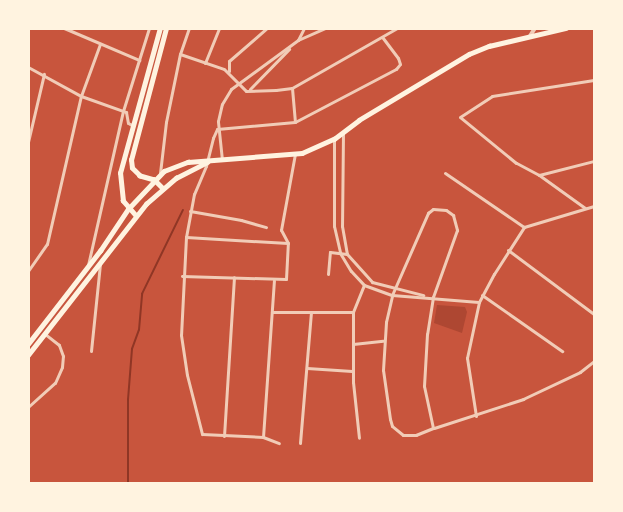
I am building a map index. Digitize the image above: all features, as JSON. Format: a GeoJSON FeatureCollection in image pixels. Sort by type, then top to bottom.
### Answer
{"type":"FeatureCollection","features":[{"type":"Feature","properties":{"kind":"main road"},"geometry":{"type":"LineString","coordinates":[[136,216],[123,201],[119,178],[160,28]]}},
{"type":"Feature","properties":{"kind":"main road"},"geometry":{"type":"LineString","coordinates":[[163,189],[154,180],[140,176],[132,168],[131,160],[166,28]]}},
{"type":"Feature","properties":{"kind":"main road"},"geometry":{"type":"LineString","coordinates":[[28,344],[87,268],[128,209],[160,174],[185,162],[295,154],[334,139],[454,61],[489,46],[566,28]]}},
{"type":"Feature","properties":{"kind":"main road"},"geometry":{"type":"LineString","coordinates":[[28,355],[136,216],[182,174],[207,162]]}},
{"type":"Feature","properties":{"kind":"street"},"geometry":{"type":"LineString","coordinates":[[64,28],[139,60]]}},
{"type":"Feature","properties":{"kind":"street"},"geometry":{"type":"LineString","coordinates":[[87,268],[123,111],[149,28]]}},
{"type":"Feature","properties":{"kind":"street"},"geometry":{"type":"LineString","coordinates":[[160,174],[166,122],[180,54],[189,28]]}},
{"type":"Feature","properties":{"kind":"street"},"geometry":{"type":"LineString","coordinates":[[205,63],[219,28]]}},
{"type":"Feature","properties":{"kind":"street"},"geometry":{"type":"LineString","coordinates":[[228,72],[229,61],[267,28]]}},
{"type":"Feature","properties":{"kind":"street"},"geometry":{"type":"LineString","coordinates":[[298,40],[304,28]]}},
{"type":"Feature","properties":{"kind":"street"},"geometry":{"type":"LineString","coordinates":[[222,160],[218,129],[222,104],[237,82],[298,40],[325,28]]}},
{"type":"Feature","properties":{"kind":"street"},"geometry":{"type":"LineString","coordinates":[[180,54],[228,72],[249,91],[292,88],[397,28]]}},
{"type":"Feature","properties":{"kind":"street"},"geometry":{"type":"LineString","coordinates":[[530,36],[536,28]]}},
{"type":"Feature","properties":{"kind":"street"},"geometry":{"type":"LineString","coordinates":[[218,129],[295,122],[396,69],[400,64],[398,58],[382,37]]}},
{"type":"Feature","properties":{"kind":"street"},"geometry":{"type":"LineString","coordinates":[[28,271],[47,244],[81,96],[100,44]]}},
{"type":"Feature","properties":{"kind":"street"},"geometry":{"type":"LineString","coordinates":[[249,91],[293,44]]}},
{"type":"Feature","properties":{"kind":"street"},"geometry":{"type":"LineString","coordinates":[[28,67],[81,96],[127,113],[128,122],[132,125]]}},
{"type":"Feature","properties":{"kind":"street"},"geometry":{"type":"LineString","coordinates":[[28,142],[44,74]]}},
{"type":"Feature","properties":{"kind":"street"},"geometry":{"type":"LineString","coordinates":[[585,208],[539,175],[516,163],[460,117],[492,96],[594,80]]}},
{"type":"Feature","properties":{"kind":"street"},"geometry":{"type":"LineString","coordinates":[[292,88],[295,122]]}},
{"type":"Feature","properties":{"kind":"street"},"geometry":{"type":"LineString","coordinates":[[218,129],[213,138],[190,211],[182,276],[182,350],[202,434],[263,437],[279,443]]}},
{"type":"Feature","properties":{"kind":"street"},"geometry":{"type":"LineString","coordinates":[[343,133],[342,226],[347,254],[368,279],[395,289],[433,297]]}},
{"type":"Feature","properties":{"kind":"street"},"geometry":{"type":"LineString","coordinates":[[334,139],[334,226],[340,253],[351,271],[364,285],[392,295],[479,302]]}},
{"type":"Feature","properties":{"kind":"street"},"geometry":{"type":"LineString","coordinates":[[182,276],[284,281],[287,277],[288,243],[281,230],[295,154]]}},
{"type":"Feature","properties":{"kind":"street"},"geometry":{"type":"LineString","coordinates":[[539,175],[594,161]]}},
{"type":"Feature","properties":{"kind":"street"},"geometry":{"type":"LineString","coordinates":[[445,173],[524,227]]}},
{"type":"Feature","properties":{"kind":"street"},"geometry":{"type":"LineString","coordinates":[[476,416],[467,358],[482,295],[524,227],[594,206]]}},
{"type":"Feature","properties":{"kind":"street"},"geometry":{"type":"LineString","coordinates":[[433,428],[424,386],[424,356],[433,297],[457,230],[453,215],[439,209],[428,213],[392,295],[383,341],[384,370],[393,426],[403,435],[411,436],[523,399],[580,372],[594,361]]}},
{"type":"Feature","properties":{"kind":"street"},"geometry":{"type":"LineString","coordinates":[[190,211],[266,227]]}},
{"type":"Feature","properties":{"kind":"street"},"geometry":{"type":"LineString","coordinates":[[186,237],[288,243]]}},
{"type":"Feature","properties":{"kind":"street"},"geometry":{"type":"LineString","coordinates":[[508,250],[594,314]]}},
{"type":"Feature","properties":{"kind":"street"},"geometry":{"type":"LineString","coordinates":[[328,274],[330,252],[347,254]]}},
{"type":"Feature","properties":{"kind":"street"},"geometry":{"type":"LineString","coordinates":[[91,351],[100,262]]}},
{"type":"Feature","properties":{"kind":"street"},"geometry":{"type":"LineString","coordinates":[[224,436],[234,277]]}},
{"type":"Feature","properties":{"kind":"street"},"geometry":{"type":"LineString","coordinates":[[263,437],[274,280]]}},
{"type":"Feature","properties":{"kind":"street"},"geometry":{"type":"LineString","coordinates":[[359,438],[352,371],[353,312],[364,285]]}},
{"type":"Feature","properties":{"kind":"street"},"geometry":{"type":"LineString","coordinates":[[482,295],[562,351]]}},
{"type":"Feature","properties":{"kind":"street"},"geometry":{"type":"LineString","coordinates":[[272,312],[353,312]]}},
{"type":"Feature","properties":{"kind":"street"},"geometry":{"type":"LineString","coordinates":[[300,443],[311,313]]}},
{"type":"Feature","properties":{"kind":"street"},"geometry":{"type":"LineString","coordinates":[[28,407],[55,383],[62,367],[63,356],[59,345],[45,334]]}},
{"type":"Feature","properties":{"kind":"street"},"geometry":{"type":"LineString","coordinates":[[353,344],[383,341]]}},
{"type":"Feature","properties":{"kind":"street"},"geometry":{"type":"LineString","coordinates":[[307,368],[352,371]]}},
{"type":"Feature","properties":{"kind":"shaded area"},"geometry":{"type":"Polygon","coordinates":[[[437,305],[465,307],[467,312],[462,333],[434,323],[437,305]]]}},
{"type":"Feature","properties":{"kind":"waterway"},"geometry":{"type":"LineString","coordinates":[[128,484],[128,400],[132,349],[139,330],[142,294],[183,210]]}}]}
